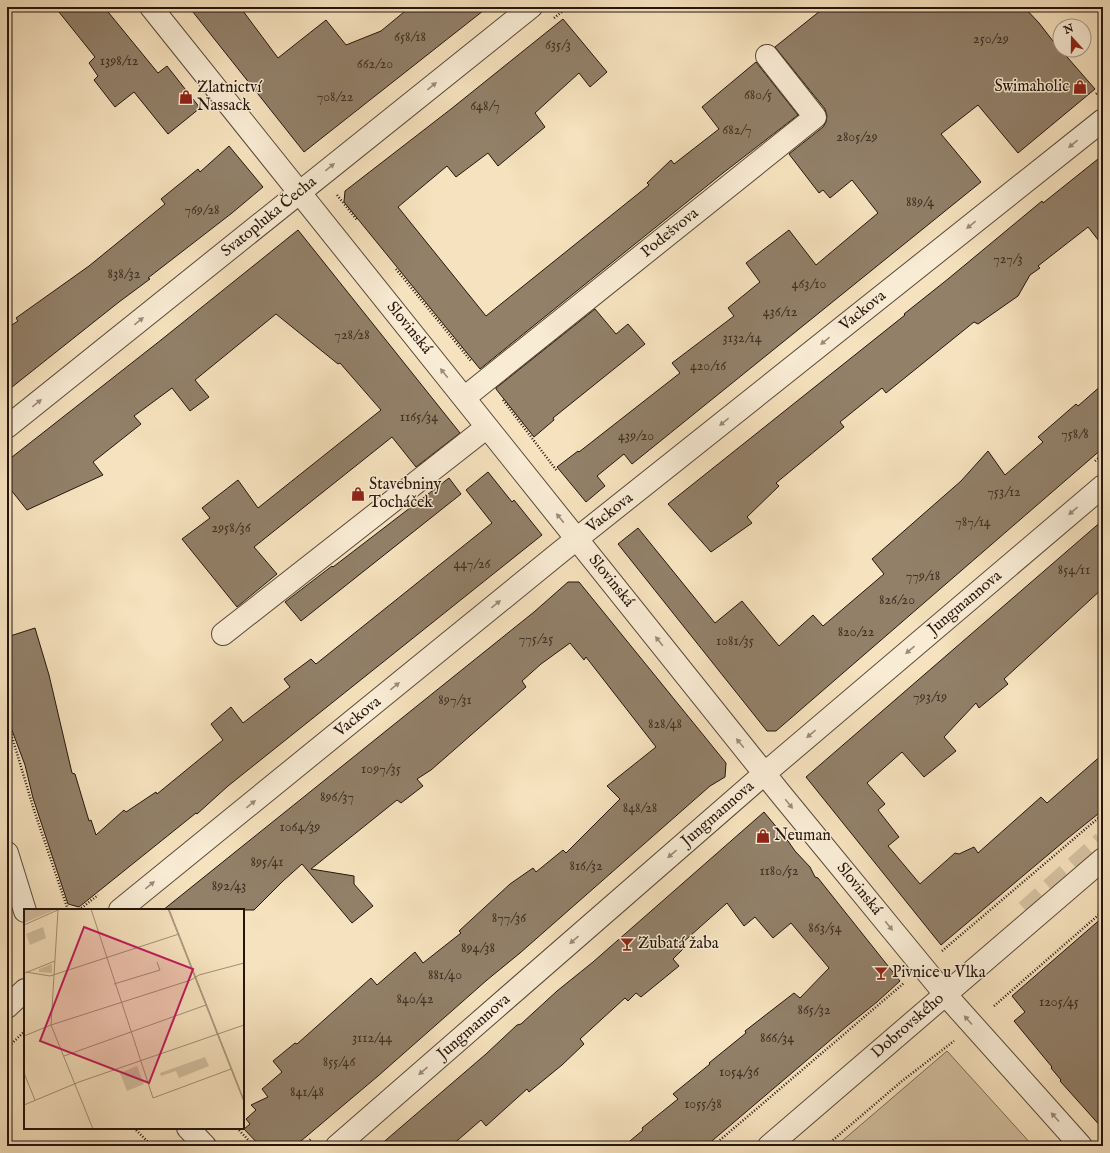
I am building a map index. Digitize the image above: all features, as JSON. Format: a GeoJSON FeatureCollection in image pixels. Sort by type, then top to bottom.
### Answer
{"type":"FeatureCollection","features":[{"type":"Feature","properties":{"kind":"street","name":"Slovinská"},"geometry":{"type":"LineString","coordinates":[[152,7],[764,774],[945,994],[1081,1146]]}},
{"type":"Feature","properties":{"kind":"street","name":"Svatopluka Čecha"},"geometry":{"type":"LineString","coordinates":[[7,427],[531,7]]}},
{"type":"Feature","properties":{"kind":"street","name":"Podešvova"},"geometry":{"type":"LineString","coordinates":[[464,398],[815,117],[767,56]]}},
{"type":"Feature","properties":{"kind":"street","name":"Vackova"},"geometry":{"type":"LineString","coordinates":[[121,909],[577,539],[1103,120]]}},
{"type":"Feature","properties":{"kind":"street"},"geometry":{"type":"LineString","coordinates":[[223,634],[487,427]]}},
{"type":"Feature","properties":{"kind":"street","name":"Jungmannova"},"geometry":{"type":"LineString","coordinates":[[337,1146],[764,774],[1103,486]]}},
{"type":"Feature","properties":{"kind":"street"},"geometry":{"type":"LineString","coordinates":[[7,853],[24,909]]}},
{"type":"Feature","properties":{"kind":"street","name":"Dobrovského"},"geometry":{"type":"LineString","coordinates":[[769,1146],[1103,859]]}},
{"type":"Feature","properties":{"kind":"street"},"geometry":{"type":"LineString","coordinates":[[7,1007],[24,991]]}},
{"type":"Feature","properties":{"kind":"street"},"geometry":{"type":"LineString","coordinates":[[189,1129],[205,1146]]}},
{"type":"Feature","properties":{"kind":"path"},"geometry":{"type":"LineString","coordinates":[[549,23],[568,7]]}},
{"type":"Feature","properties":{"kind":"path"},"geometry":{"type":"LineString","coordinates":[[336,193],[360,224]]}},
{"type":"Feature","properties":{"kind":"path"},"geometry":{"type":"LineString","coordinates":[[394,267],[474,365]]}},
{"type":"Feature","properties":{"kind":"path"},"geometry":{"type":"LineString","coordinates":[[498,395],[561,475]]}},
{"type":"Feature","properties":{"kind":"path"},"geometry":{"type":"LineString","coordinates":[[1091,464],[1103,454]]}},
{"type":"Feature","properties":{"kind":"path"},"geometry":{"type":"LineString","coordinates":[[7,720],[34,810],[68,909]]}},
{"type":"Feature","properties":{"kind":"path"},"geometry":{"type":"LineString","coordinates":[[936,946],[941,952],[1103,814]]}},
{"type":"Feature","properties":{"kind":"path"},"geometry":{"type":"LineString","coordinates":[[80,909],[104,891]]}},
{"type":"Feature","properties":{"kind":"path"},"geometry":{"type":"LineString","coordinates":[[994,1006],[1071,937],[1103,911]]}},
{"type":"Feature","properties":{"kind":"path"},"geometry":{"type":"LineString","coordinates":[[713,1146],[909,979]]}},
{"type":"Feature","properties":{"kind":"path"},"geometry":{"type":"LineString","coordinates":[[7,1048],[24,1031]]}},
{"type":"Feature","properties":{"kind":"path"},"geometry":{"type":"LineString","coordinates":[[826,1146],[902,1081],[957,1039]]}},
{"type":"Feature","properties":{"kind":"path"},"geometry":{"type":"LineString","coordinates":[[135,1129],[152,1146]]}},
{"type":"Feature","properties":{"kind":"path"},"geometry":{"type":"LineString","coordinates":[[238,1129],[254,1146]]}},
{"type":"Feature","properties":{"kind":"path"},"geometry":{"type":"LineString","coordinates":[[303,1146],[315,1136]]}},
{"type":"Feature","properties":{"kind":"shaded area"},"geometry":{"type":"Polygon","coordinates":[[[947,1051],[1033,1146],[836,1146],[842,1141],[947,1051]]]}},
{"type":"Feature","properties":{"kind":"building"},"geometry":{"type":"Polygon","coordinates":[[[55,7],[104,7],[158,73],[167,66],[200,108],[168,134],[134,92],[115,107],[94,80],[98,76],[89,63],[95,57],[55,7]]]}},
{"type":"Feature","properties":{"kind":"building"},"geometry":{"type":"Polygon","coordinates":[[[189,7],[240,7],[278,58],[326,20],[346,45],[381,31],[410,7],[488,7],[304,152],[189,7]]]}},
{"type":"Feature","properties":{"kind":"building"},"geometry":{"type":"Polygon","coordinates":[[[825,7],[1024,7],[1052,40],[1052,58],[1068,58],[1095,89],[1018,153],[978,105],[941,134],[981,182],[632,464],[624,454],[597,476],[605,486],[586,502],[557,467],[578,451],[579,452],[680,373],[672,363],[734,316],[728,308],[760,282],[746,263],[789,230],[816,265],[878,213],[852,180],[830,198],[823,190],[819,193],[789,154],[823,127],[827,116],[825,109],[775,47],[825,7]]]}},
{"type":"Feature","properties":{"kind":"building"},"geometry":{"type":"Polygon","coordinates":[[[563,19],[607,72],[590,87],[579,73],[535,113],[545,127],[498,166],[488,153],[456,177],[447,166],[398,207],[486,316],[649,185],[647,183],[671,160],[674,164],[719,129],[702,107],[756,62],[798,115],[723,173],[480,369],[344,202],[345,191],[451,109],[563,19]]]}},
{"type":"Feature","properties":{"kind":"building"},"geometry":{"type":"Polygon","coordinates":[[[229,146],[263,187],[148,278],[150,279],[7,391],[7,328],[18,321],[16,318],[89,266],[165,204],[161,199],[198,169],[200,172],[229,146]]]}},
{"type":"Feature","properties":{"kind":"building"},"geometry":{"type":"Polygon","coordinates":[[[1103,155],[1103,246],[1088,227],[1038,266],[1040,268],[1030,275],[1018,296],[978,324],[974,322],[886,393],[882,388],[840,422],[844,427],[776,483],[779,486],[747,517],[752,523],[711,552],[668,504],[905,315],[904,314],[1042,201],[1043,203],[1103,155]]]}},
{"type":"Feature","properties":{"kind":"building"},"geometry":{"type":"Polygon","coordinates":[[[298,230],[460,433],[416,467],[392,437],[254,547],[277,574],[237,607],[182,539],[210,518],[202,508],[238,480],[258,508],[381,410],[340,363],[338,364],[276,314],[195,380],[209,397],[190,411],[172,388],[134,416],[141,424],[93,462],[103,475],[27,510],[7,485],[7,461],[298,230]]]}},
{"type":"Feature","properties":{"kind":"building"},"geometry":{"type":"Polygon","coordinates":[[[595,309],[616,334],[628,324],[645,344],[553,418],[554,420],[534,437],[496,388],[595,309]]]}},
{"type":"Feature","properties":{"kind":"building"},"geometry":{"type":"Polygon","coordinates":[[[1103,384],[1103,448],[776,731],[767,731],[618,544],[638,528],[715,623],[742,601],[779,646],[813,615],[823,626],[884,574],[872,559],[961,481],[988,451],[1005,475],[1043,442],[1038,437],[1076,404],[1078,406],[1103,384]]]}},
{"type":"Feature","properties":{"kind":"building"},"geometry":{"type":"Polygon","coordinates":[[[488,472],[512,502],[514,500],[542,535],[228,786],[197,814],[196,813],[79,907],[68,904],[33,798],[25,765],[7,717],[7,637],[35,628],[49,675],[72,773],[75,774],[89,821],[91,820],[96,835],[124,810],[126,812],[156,792],[157,794],[223,740],[211,724],[231,707],[243,723],[290,687],[284,679],[311,659],[316,664],[492,523],[466,490],[488,472]]]}},
{"type":"Feature","properties":{"kind":"building"},"geometry":{"type":"Polygon","coordinates":[[[449,478],[461,494],[301,621],[285,602],[449,478]]]}},
{"type":"Feature","properties":{"kind":"building"},"geometry":{"type":"Polygon","coordinates":[[[1103,520],[1103,588],[1004,679],[1008,684],[979,708],[976,703],[944,737],[956,751],[924,777],[902,752],[867,783],[885,804],[878,810],[899,837],[888,846],[920,884],[955,853],[959,854],[974,847],[978,853],[1041,797],[1047,803],[1103,754],[1103,810],[941,945],[806,777],[1103,520]]]}},
{"type":"Feature","properties":{"kind":"building"},"geometry":{"type":"Polygon","coordinates":[[[568,582],[579,582],[726,763],[725,777],[710,786],[520,953],[295,1146],[260,1146],[244,1129],[250,1124],[246,1119],[256,1110],[251,1105],[268,1097],[262,1089],[282,1072],[273,1061],[295,1043],[297,1044],[371,978],[377,985],[415,952],[423,963],[461,933],[459,931],[510,884],[533,868],[536,872],[563,850],[566,853],[620,799],[607,786],[656,747],[586,657],[584,660],[570,643],[541,664],[522,681],[526,687],[431,770],[417,779],[423,786],[401,803],[397,800],[311,869],[354,876],[354,884],[373,906],[352,923],[302,864],[254,910],[164,909],[534,612],[568,582]]]}},
{"type":"Feature","properties":{"kind":"building"},"geometry":{"type":"Polygon","coordinates":[[[764,812],[795,851],[810,867],[815,877],[818,878],[900,981],[877,1002],[706,1146],[624,1146],[643,1130],[642,1128],[678,1099],[673,1094],[746,1033],[745,1031],[794,993],[800,998],[829,968],[791,923],[773,938],[755,917],[744,926],[727,903],[681,944],[684,948],[673,959],[679,966],[641,997],[636,993],[628,1001],[625,998],[580,1039],[584,1044],[562,1065],[529,1092],[527,1089],[486,1126],[481,1120],[451,1146],[379,1146],[486,1054],[517,1025],[521,1024],[557,991],[593,962],[764,812]]]}},
{"type":"Feature","properties":{"kind":"building"},"geometry":{"type":"Polygon","coordinates":[[[1103,917],[1103,1129],[1060,1081],[1061,1080],[1051,1068],[1052,1067],[1014,1021],[1025,1012],[1012,996],[1103,917]]]}},
{"type":"Feature","properties":{"kind":"tunnel"},"geometry":{"type":"LineString","coordinates":[[1026,911],[1103,842]]}},
{"type":"Feature","properties":{"kind":"tram line"},"geometry":{"type":"LineString","coordinates":[[1100,7],[1103,10]]}},
{"type":"Feature","properties":{"kind":"place","name":"Swimaholic"},"geometry":{"type":"Point","coordinates":[1080,87]}},
{"type":"Feature","properties":{"kind":"place","name":"Zlatnictví Nassack"},"geometry":{"type":"Point","coordinates":[186,97]}},
{"type":"Feature","properties":{"kind":"place","name":"Stavebniny Tocháček"},"geometry":{"type":"Point","coordinates":[358,494]}},
{"type":"Feature","properties":{"kind":"place","name":"Neuman"},"geometry":{"type":"Point","coordinates":[763,836]}},
{"type":"Feature","properties":{"kind":"place","name":"Zubatá žaba"},"geometry":{"type":"Point","coordinates":[627,944]}},
{"type":"Feature","properties":{"kind":"place","name":"Pivnice u Vlka"},"geometry":{"type":"Point","coordinates":[881,973]}}]}
